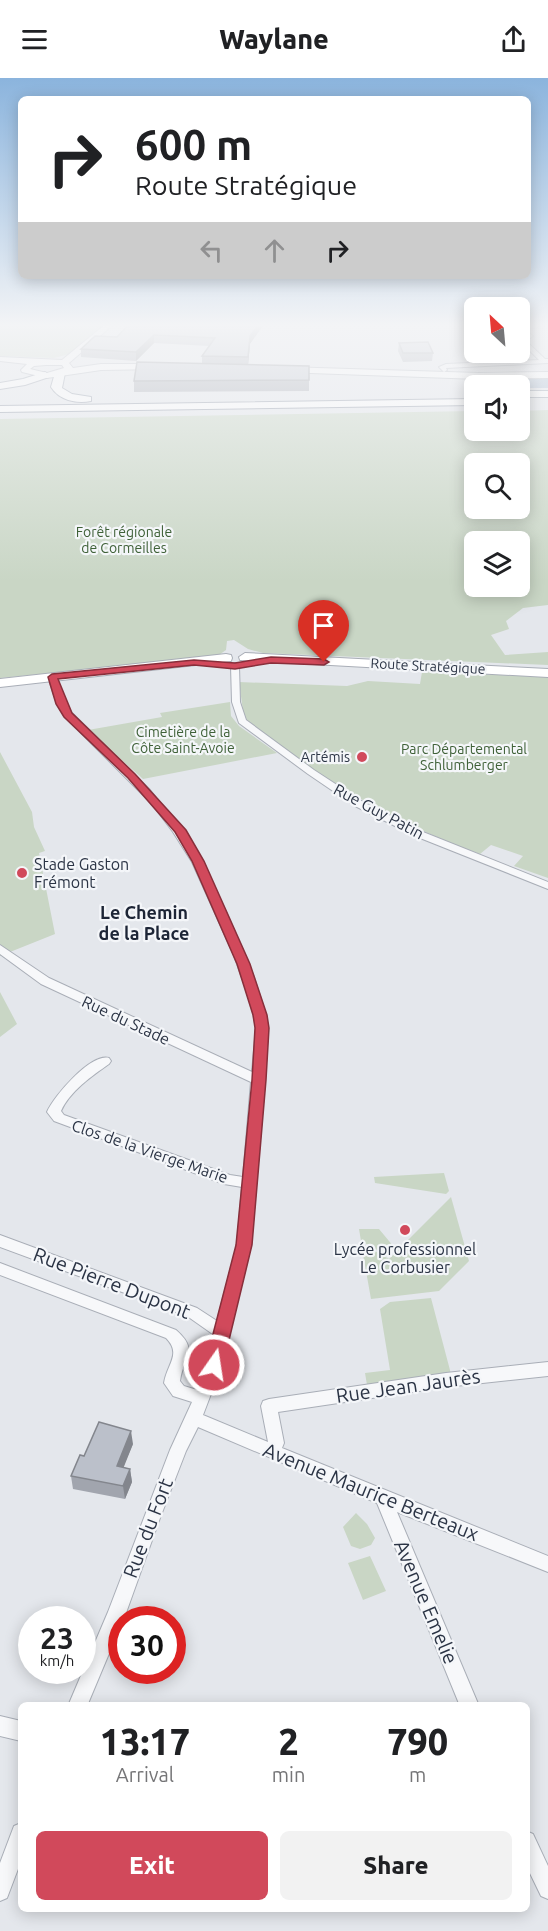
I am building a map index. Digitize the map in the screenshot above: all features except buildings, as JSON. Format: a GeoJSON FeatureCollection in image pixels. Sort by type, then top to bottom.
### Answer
{"type":"FeatureCollection","features":[{"type":"Feature","properties":{"kind":"highway"},"geometry":{"type":"LineString","coordinates":[[0,413],[279,409]]}},
{"type":"Feature","properties":{"kind":"main road","name":"Route Stratégique"},"geometry":{"type":"LineString","coordinates":[[0,683],[194,663],[271,660],[548,672]]}},
{"type":"Feature","properties":{"kind":"street","name":"Rue Guy Patin"},"geometry":{"type":"LineString","coordinates":[[235,662],[236,702],[242,721],[311,772],[358,804],[419,834],[548,886]]}},
{"type":"Feature","properties":{"kind":"street","name":"Rue du Fort"},"geometry":{"type":"LineString","coordinates":[[52,677],[61,704],[68,715],[156,802],[180,830],[198,861],[243,964],[262,1028],[251,1183],[244,1245],[214,1365],[151,1518],[117,1613],[79,1702]]}},
{"type":"Feature","properties":{"kind":"street","name":"Rue du Stade"},"geometry":{"type":"LineString","coordinates":[[0,949],[45,981],[259,1080]]}},
{"type":"Feature","properties":{"kind":"street","name":"Clos de la Vierge Marie"},"geometry":{"type":"LineString","coordinates":[[105,1061],[90,1071],[57,1104],[54,1112],[59,1118],[229,1180],[251,1183]]}},
{"type":"Feature","properties":{"kind":"street","name":"Rue Pierre Dupont"},"geometry":{"type":"LineString","coordinates":[[0,1241],[192,1312],[222,1332]]}},
{"type":"Feature","properties":{"kind":"street"},"geometry":{"type":"LineString","coordinates":[[0,1269],[171,1334],[181,1343],[182,1353],[172,1383],[179,1391],[202,1398]]}},
{"type":"Feature","properties":{"kind":"street","name":"Rue Jean Jaurès"},"geometry":{"type":"LineString","coordinates":[[272,1451],[276,1443],[269,1406],[446,1380],[548,1369]]}},
{"type":"Feature","properties":{"kind":"street","name":"Avenue Maurice Berteaux"},"geometry":{"type":"LineString","coordinates":[[194,1418],[383,1498],[548,1564]]}},
{"type":"Feature","properties":{"kind":"street","name":"Avenue Emelie"},"geometry":{"type":"LineString","coordinates":[[383,1498],[468,1702]]}},
{"type":"Feature","properties":{"kind":"street"},"geometry":{"type":"LineString","coordinates":[[0,1726],[18,1730]]}},
{"type":"Feature","properties":{"kind":"street"},"geometry":{"type":"LineString","coordinates":[[0,1891],[18,1841]]}},
{"type":"Feature","properties":{"kind":"street"},"geometry":{"type":"LineString","coordinates":[[530,1850],[548,1889]]}},
{"type":"Feature","properties":{"kind":"green space","name":"Forêt régionale de Cormeilles"},"geometry":{"type":"Polygon","coordinates":[[[548,410],[548,605],[523,608],[506,621],[509,629],[491,635],[505,655],[548,652],[548,665],[263,653],[248,649],[234,640],[227,641],[226,650],[216,657],[0,678],[0,419],[464,411],[464,441],[530,441],[530,411],[548,410]]]}},
{"type":"Feature","properties":{"kind":"green space","name":"Parc Départemental Schlumberger"},"geometry":{"type":"Polygon","coordinates":[[[422,672],[548,677],[548,878],[514,866],[523,856],[491,845],[480,854],[386,813],[327,778],[244,718],[239,682],[347,686],[368,681],[420,684],[422,672]]]}},
{"type":"Feature","properties":{"kind":"green space","name":"Cimetière de la Côte Saint-Avoie"},"geometry":{"type":"Polygon","coordinates":[[[230,702],[231,716],[239,726],[277,753],[143,779],[88,730],[162,717],[160,713],[230,702]]]}},
{"type":"Feature","properties":{"kind":"green space","name":"Stade Gaston Frémont"},"geometry":{"type":"Polygon","coordinates":[[[0,752],[32,812],[34,827],[45,851],[39,853],[55,934],[0,956],[0,752]]]}},
{"type":"Feature","properties":{"kind":"green space"},"geometry":{"type":"Polygon","coordinates":[[[0,992],[17,1024],[0,1037],[0,992]]]}},
{"type":"Feature","properties":{"kind":"green space"},"geometry":{"type":"Polygon","coordinates":[[[444,1173],[449,1191],[446,1194],[375,1183],[374,1177],[444,1173]]]}},
{"type":"Feature","properties":{"kind":"green space"},"geometry":{"type":"Polygon","coordinates":[[[451,1197],[469,1261],[439,1291],[371,1299],[361,1243],[389,1259],[451,1197]]]}},
{"type":"Feature","properties":{"kind":"green space"},"geometry":{"type":"Polygon","coordinates":[[[359,1229],[379,1229],[394,1247],[388,1256],[361,1241],[359,1229]]]}},
{"type":"Feature","properties":{"kind":"green space"},"geometry":{"type":"Polygon","coordinates":[[[431,1298],[451,1374],[367,1385],[365,1373],[390,1370],[380,1309],[390,1302],[431,1298]]]}},
{"type":"Feature","properties":{"kind":"green space"},"geometry":{"type":"Polygon","coordinates":[[[356,1513],[367,1524],[375,1538],[371,1545],[360,1549],[351,1546],[343,1527],[356,1513]]]}},
{"type":"Feature","properties":{"kind":"green space"},"geometry":{"type":"Polygon","coordinates":[[[370,1556],[386,1591],[363,1600],[348,1563],[370,1556]]]}},
{"type":"Feature","properties":{"kind":"place","name":"Artémis"},"geometry":{"type":"Point","coordinates":[362,757]}},
{"type":"Feature","properties":{"kind":"place","name":"Stade Gaston Frémont"},"geometry":{"type":"Point","coordinates":[22,873]}},
{"type":"Feature","properties":{"kind":"place","name":"Lycée professionnel Le Corbusier"},"geometry":{"type":"Point","coordinates":[405,1230]}},
{"type":"Feature","properties":{"kind":"district","name":"Le Chemin de la Place"},"geometry":{"type":"Point","coordinates":[144,923]}},
{"type":"Feature","properties":{"kind":"route"},"geometry":{"type":"LineString","coordinates":[[214,1365],[244,1245],[259,1080],[262,1028],[260,1015],[243,964],[198,861],[180,830],[132,776],[78,727],[61,704],[52,677],[194,663],[242,666],[271,660],[324,662]]}}]}
